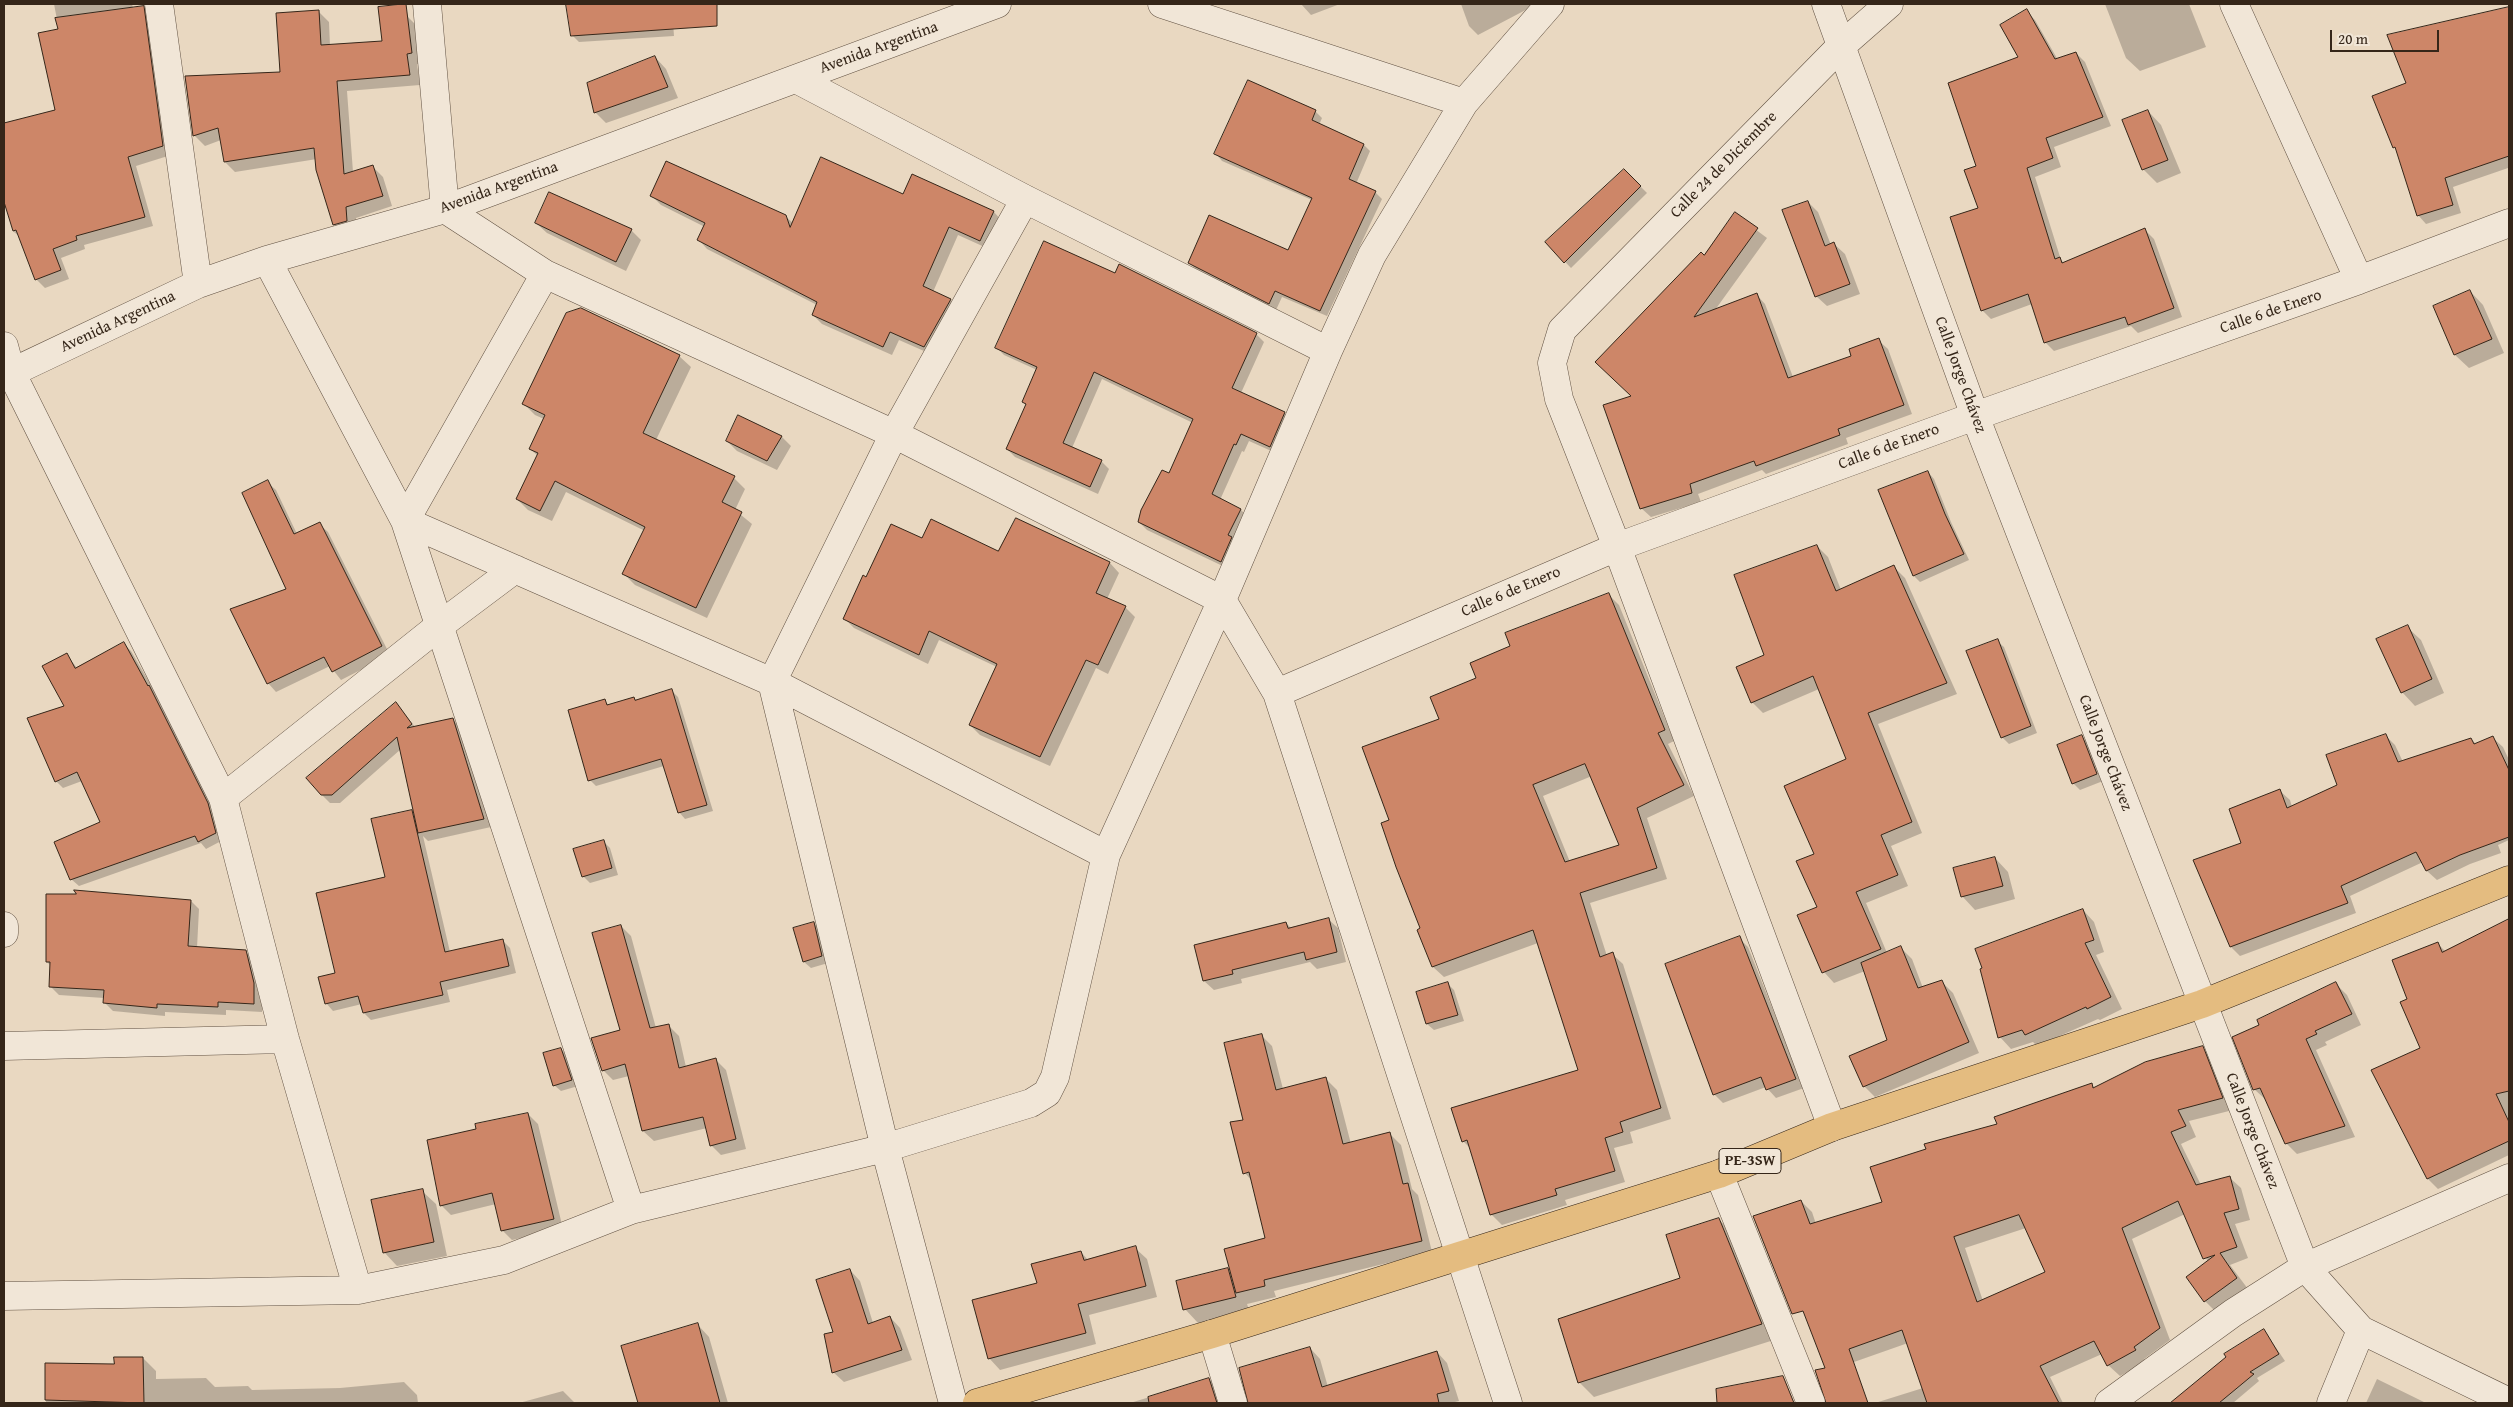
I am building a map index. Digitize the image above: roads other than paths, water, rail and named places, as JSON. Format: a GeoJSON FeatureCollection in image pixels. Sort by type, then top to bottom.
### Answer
{"type":"FeatureCollection","features":[{"type":"Feature","properties":{"kind":"main road","name":"PE-3SW"},"geometry":{"type":"LineString","coordinates":[[977,1403],[1212,1334],[1462,1257],[1719,1174],[1832,1127],[2202,1004],[2509,880]]}},
{"type":"Feature","properties":{"kind":"street"},"geometry":{"type":"LineString","coordinates":[[158,4],[198,284]]}},
{"type":"Feature","properties":{"kind":"street"},"geometry":{"type":"LineString","coordinates":[[427,4],[445,209],[545,274],[894,434],[1222,600],[1277,693],[1508,1403]]}},
{"type":"Feature","properties":{"kind":"street","name":"Avenida Argentina"},"geometry":{"type":"LineString","coordinates":[[7,374],[198,284],[267,260],[445,209],[997,4]]}},
{"type":"Feature","properties":{"kind":"street"},"geometry":{"type":"LineString","coordinates":[[1162,4],[1464,103]]}},
{"type":"Feature","properties":{"kind":"street"},"geometry":{"type":"LineString","coordinates":[[4,1296],[358,1290],[504,1260],[631,1210],[886,1148],[1031,1103],[1047,1093],[1056,1077],[1106,856],[1222,600],[1328,351],[1372,256],[1464,103],[1550,4]]}},
{"type":"Feature","properties":{"kind":"street","name":"Calle Jorge Chávez"},"geometry":{"type":"LineString","coordinates":[[1826,4],[1975,416],[2202,1004],[2306,1267],[2361,1330],[2509,1402]]}},
{"type":"Feature","properties":{"kind":"street","name":"Calle 24 de Diciembre"},"geometry":{"type":"LineString","coordinates":[[1617,547],[1559,399],[1552,362],[1562,330],[1840,47],[1889,4]]}},
{"type":"Feature","properties":{"kind":"street"},"geometry":{"type":"LineString","coordinates":[[2234,4],[2359,280]]}},
{"type":"Feature","properties":{"kind":"street"},"geometry":{"type":"LineString","coordinates":[[796,78],[1025,199],[1328,351]]}},
{"type":"Feature","properties":{"kind":"street"},"geometry":{"type":"LineString","coordinates":[[953,1403],[886,1148],[772,682],[894,434],[1025,199]]}},
{"type":"Feature","properties":{"kind":"street","name":"Calle 6 de Enero"},"geometry":{"type":"LineString","coordinates":[[1277,693],[1617,547],[1975,416],[2359,280],[2509,223]]}},
{"type":"Feature","properties":{"kind":"street"},"geometry":{"type":"LineString","coordinates":[[267,260],[405,521],[631,1210]]}},
{"type":"Feature","properties":{"kind":"street"},"geometry":{"type":"LineString","coordinates":[[405,521],[545,274]]}},
{"type":"Feature","properties":{"kind":"street"},"geometry":{"type":"LineString","coordinates":[[4,346],[7,374],[223,798],[285,1038],[358,1290]]}},
{"type":"Feature","properties":{"kind":"street"},"geometry":{"type":"LineString","coordinates":[[405,521],[772,682],[1106,856]]}},
{"type":"Feature","properties":{"kind":"street"},"geometry":{"type":"LineString","coordinates":[[1617,547],[1832,1127]]}},
{"type":"Feature","properties":{"kind":"street"},"geometry":{"type":"LineString","coordinates":[[223,798],[439,626],[515,569]]}},
{"type":"Feature","properties":{"kind":"street"},"geometry":{"type":"LineString","coordinates":[[4,926],[4,933]]}},
{"type":"Feature","properties":{"kind":"street"},"geometry":{"type":"LineString","coordinates":[[4,1046],[285,1038]]}},
{"type":"Feature","properties":{"kind":"street"},"geometry":{"type":"LineString","coordinates":[[1719,1174],[1811,1403]]}},
{"type":"Feature","properties":{"kind":"street"},"geometry":{"type":"LineString","coordinates":[[2110,1403],[2233,1313],[2306,1267],[2509,1178]]}},
{"type":"Feature","properties":{"kind":"street"},"geometry":{"type":"LineString","coordinates":[[2331,1403],[2361,1330]]}},
{"type":"Feature","properties":{"kind":"street"},"geometry":{"type":"LineString","coordinates":[[1212,1334],[1233,1403]]}}]}
